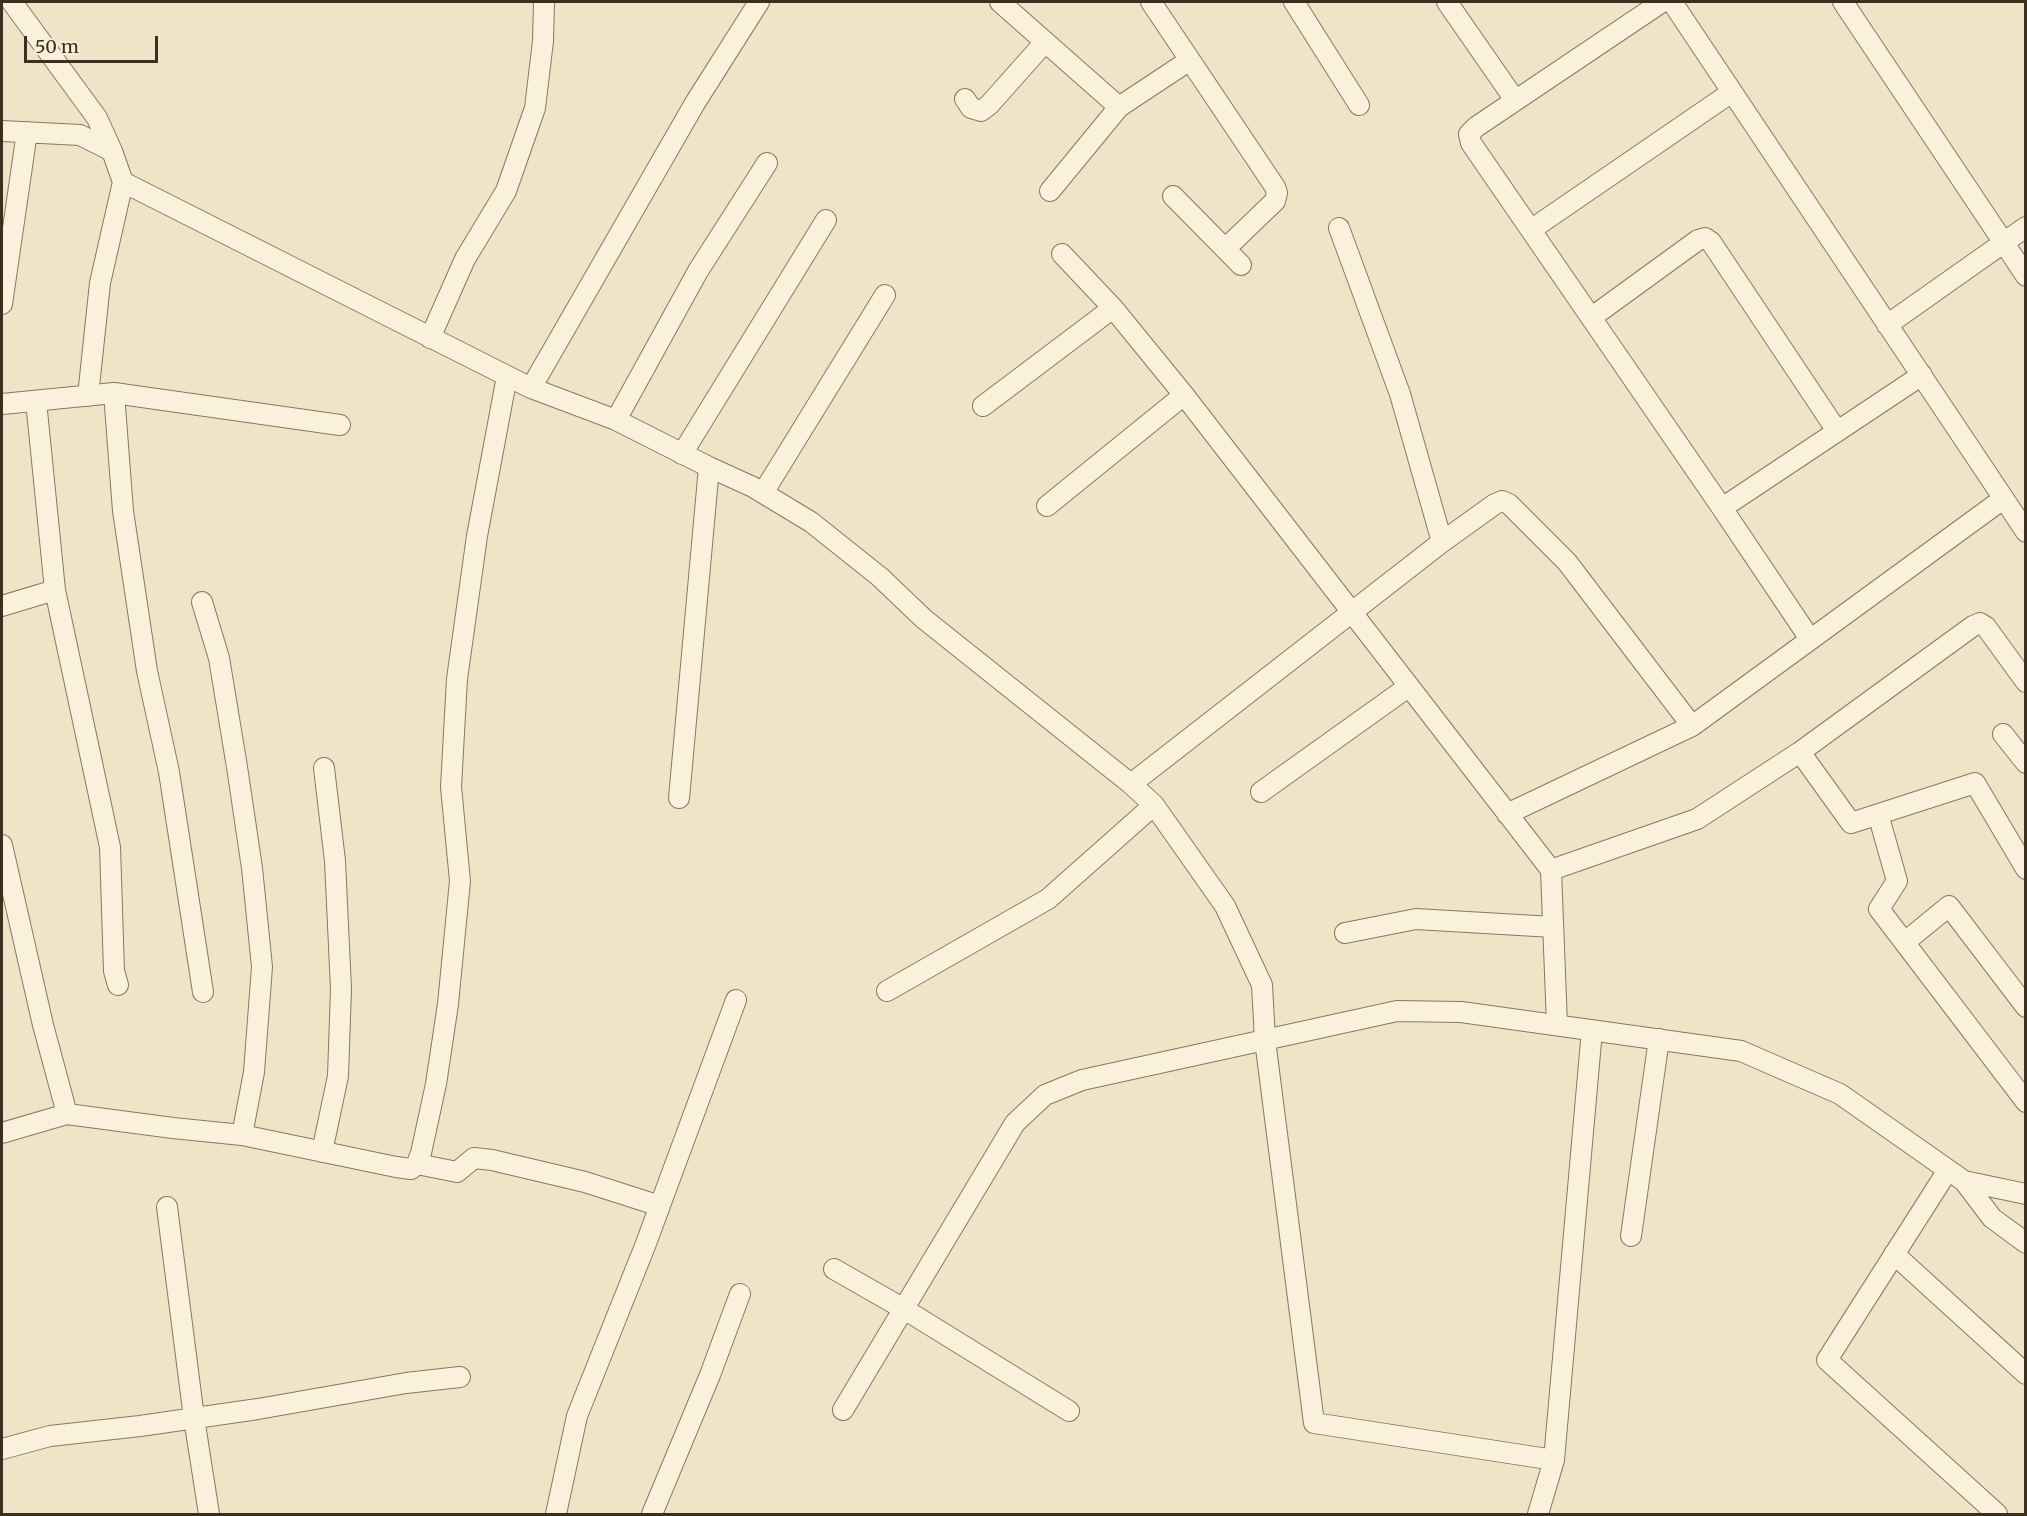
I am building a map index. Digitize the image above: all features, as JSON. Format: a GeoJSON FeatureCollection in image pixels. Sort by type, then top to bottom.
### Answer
{"type":"FeatureCollection","features":[{"type":"Feature","properties":{"kind":"street"},"geometry":{"type":"LineString","coordinates":[[12,2],[98,118],[123,182],[100,283],[88,396]]}},
{"type":"Feature","properties":{"kind":"street"},"geometry":{"type":"LineString","coordinates":[[430,338],[465,259],[506,191],[535,108],[543,41],[544,2]]}},
{"type":"Feature","properties":{"kind":"street"},"geometry":{"type":"LineString","coordinates":[[531,388],[695,103],[759,2]]}},
{"type":"Feature","properties":{"kind":"street"},"geometry":{"type":"LineString","coordinates":[[1000,2],[1119,107]]}},
{"type":"Feature","properties":{"kind":"street"},"geometry":{"type":"LineString","coordinates":[[1151,2],[1277,193],[1275,201],[1225,249]]}},
{"type":"Feature","properties":{"kind":"street"},"geometry":{"type":"LineString","coordinates":[[1294,2],[1359,105]]}},
{"type":"Feature","properties":{"kind":"street"},"geometry":{"type":"LineString","coordinates":[[1447,2],[1515,100]]}},
{"type":"Feature","properties":{"kind":"street"},"geometry":{"type":"LineString","coordinates":[[1662,2],[1640,8],[1476,127],[1469,134],[1471,143],[1532,229],[1810,639]]}},
{"type":"Feature","properties":{"kind":"street"},"geometry":{"type":"LineString","coordinates":[[1672,2],[2025,532]]}},
{"type":"Feature","properties":{"kind":"street"},"geometry":{"type":"LineString","coordinates":[[1843,2],[2025,276]]}},
{"type":"Feature","properties":{"kind":"street"},"geometry":{"type":"LineString","coordinates":[[965,99],[971,108],[981,111],[1045,42]]}},
{"type":"Feature","properties":{"kind":"street"},"geometry":{"type":"LineString","coordinates":[[1050,191],[1119,107],[1190,60]]}},
{"type":"Feature","properties":{"kind":"street"},"geometry":{"type":"LineString","coordinates":[[1532,229],[1732,92]]}},
{"type":"Feature","properties":{"kind":"street"},"geometry":{"type":"LineString","coordinates":[[2,131],[80,135],[112,152]]}},
{"type":"Feature","properties":{"kind":"street"},"geometry":{"type":"LineString","coordinates":[[2,304],[27,132]]}},
{"type":"Feature","properties":{"kind":"street"},"geometry":{"type":"LineString","coordinates":[[616,420],[698,271],[767,163]]}},
{"type":"Feature","properties":{"kind":"street"},"geometry":{"type":"LineString","coordinates":[[123,182],[531,388],[616,420],[763,493],[811,522],[880,578],[932,626],[1131,784],[1154,805],[1225,906],[1262,985],[1265,1040],[1314,1423],[1554,1460]]}},
{"type":"Feature","properties":{"kind":"street"},"geometry":{"type":"LineString","coordinates":[[1173,196],[1241,266]]}},
{"type":"Feature","properties":{"kind":"street"},"geometry":{"type":"LineString","coordinates":[[682,454],[826,220]]}},
{"type":"Feature","properties":{"kind":"street"},"geometry":{"type":"LineString","coordinates":[[1887,325],[2025,227]]}},
{"type":"Feature","properties":{"kind":"street"},"geometry":{"type":"LineString","coordinates":[[1339,228],[1400,394],[1442,542]]}},
{"type":"Feature","properties":{"kind":"street"},"geometry":{"type":"LineString","coordinates":[[1592,317],[1698,240],[1705,238],[1712,242],[1837,431]]}},
{"type":"Feature","properties":{"kind":"street"},"geometry":{"type":"LineString","coordinates":[[1062,254],[1113,308],[1184,396],[1551,870],[1557,1025]]}},
{"type":"Feature","properties":{"kind":"street"},"geometry":{"type":"LineString","coordinates":[[763,493],[885,295]]}},
{"type":"Feature","properties":{"kind":"street"},"geometry":{"type":"LineString","coordinates":[[983,406],[1113,308]]}},
{"type":"Feature","properties":{"kind":"street"},"geometry":{"type":"LineString","coordinates":[[1722,508],[1922,375]]}},
{"type":"Feature","properties":{"kind":"street"},"geometry":{"type":"LineString","coordinates":[[2,1133],[67,1114],[242,1135],[396,1167],[411,1169],[417,1164],[422,1153],[436,1084],[448,1004],[460,881],[451,787],[457,679],[477,536],[507,376]]}},
{"type":"Feature","properties":{"kind":"street"},"geometry":{"type":"LineString","coordinates":[[114,393],[123,511],[147,671],[169,772],[203,992]]}},
{"type":"Feature","properties":{"kind":"street"},"geometry":{"type":"LineString","coordinates":[[2,404],[114,393],[340,425]]}},
{"type":"Feature","properties":{"kind":"street"},"geometry":{"type":"LineString","coordinates":[[1047,506],[1184,396]]}},
{"type":"Feature","properties":{"kind":"street"},"geometry":{"type":"LineString","coordinates":[[36,401],[55,590],[110,847],[114,971],[118,985]]}},
{"type":"Feature","properties":{"kind":"street"},"geometry":{"type":"LineString","coordinates":[[679,798],[709,467]]}},
{"type":"Feature","properties":{"kind":"street"},"geometry":{"type":"LineString","coordinates":[[1507,814],[1692,726],[2003,499]]}},
{"type":"Feature","properties":{"kind":"street"},"geometry":{"type":"LineString","coordinates":[[1131,784],[1350,612],[1442,542],[1502,501],[1509,504],[1567,562],[1692,726]]}},
{"type":"Feature","properties":{"kind":"street"},"geometry":{"type":"LineString","coordinates":[[2,606],[55,590]]}},
{"type":"Feature","properties":{"kind":"street"},"geometry":{"type":"LineString","coordinates":[[202,602],[219,658],[227,702],[252,868],[262,967],[254,1072],[242,1135]]}},
{"type":"Feature","properties":{"kind":"street"},"geometry":{"type":"LineString","coordinates":[[1551,870],[1697,819],[1800,752],[1980,623],[1986,627],[2025,682]]}},
{"type":"Feature","properties":{"kind":"street"},"geometry":{"type":"LineString","coordinates":[[1261,792],[1408,687]]}},
{"type":"Feature","properties":{"kind":"street"},"geometry":{"type":"LineString","coordinates":[[2003,734],[2025,763]]}},
{"type":"Feature","properties":{"kind":"street"},"geometry":{"type":"LineString","coordinates":[[1800,752],[1851,823],[1974,783],[2025,869]]}},
{"type":"Feature","properties":{"kind":"street"},"geometry":{"type":"LineString","coordinates":[[322,1152],[338,1076],[341,989],[335,861],[324,768]]}},
{"type":"Feature","properties":{"kind":"street"},"geometry":{"type":"LineString","coordinates":[[887,991],[1048,899],[1154,805]]}},
{"type":"Feature","properties":{"kind":"street"},"geometry":{"type":"LineString","coordinates":[[1878,814],[1897,881],[1879,909],[2025,1102]]}},
{"type":"Feature","properties":{"kind":"street"},"geometry":{"type":"LineString","coordinates":[[2,845],[43,1025],[67,1114]]}},
{"type":"Feature","properties":{"kind":"street"},"geometry":{"type":"LineString","coordinates":[[1905,942],[1949,906],[2025,1007]]}},
{"type":"Feature","properties":{"kind":"street"},"geometry":{"type":"LineString","coordinates":[[1346,933],[1416,919],[1553,927]]}},
{"type":"Feature","properties":{"kind":"street"},"geometry":{"type":"LineString","coordinates":[[556,1515],[577,1416],[660,1206],[736,1000]]}},
{"type":"Feature","properties":{"kind":"street"},"geometry":{"type":"LineString","coordinates":[[843,1410],[1015,1123],[1045,1095],[1082,1080],[1397,1011],[1461,1012],[1741,1051],[1840,1094],[1956,1176],[1992,1218],[2025,1243]]}},
{"type":"Feature","properties":{"kind":"street"},"geometry":{"type":"LineString","coordinates":[[1538,1515],[1554,1460],[1592,1030]]}},
{"type":"Feature","properties":{"kind":"street"},"geometry":{"type":"LineString","coordinates":[[1631,1236],[1659,1039]]}},
{"type":"Feature","properties":{"kind":"street"},"geometry":{"type":"LineString","coordinates":[[417,1164],[457,1172],[471,1158],[492,1160],[585,1182],[660,1206]]}},
{"type":"Feature","properties":{"kind":"street"},"geometry":{"type":"LineString","coordinates":[[1956,1176],[2025,1194]]}},
{"type":"Feature","properties":{"kind":"street"},"geometry":{"type":"LineString","coordinates":[[1956,1176],[1894,1254],[1827,1360],[1997,1515]]}},
{"type":"Feature","properties":{"kind":"street"},"geometry":{"type":"LineString","coordinates":[[167,1208],[209,1515]]}},
{"type":"Feature","properties":{"kind":"street"},"geometry":{"type":"LineString","coordinates":[[1894,1254],[2025,1374]]}},
{"type":"Feature","properties":{"kind":"street"},"geometry":{"type":"LineString","coordinates":[[834,1269],[904,1309],[1069,1411]]}},
{"type":"Feature","properties":{"kind":"street"},"geometry":{"type":"LineString","coordinates":[[652,1515],[710,1375],[740,1294]]}},
{"type":"Feature","properties":{"kind":"street"},"geometry":{"type":"LineString","coordinates":[[2,1449],[50,1436],[194,1418],[406,1383],[460,1377]]}}]}
